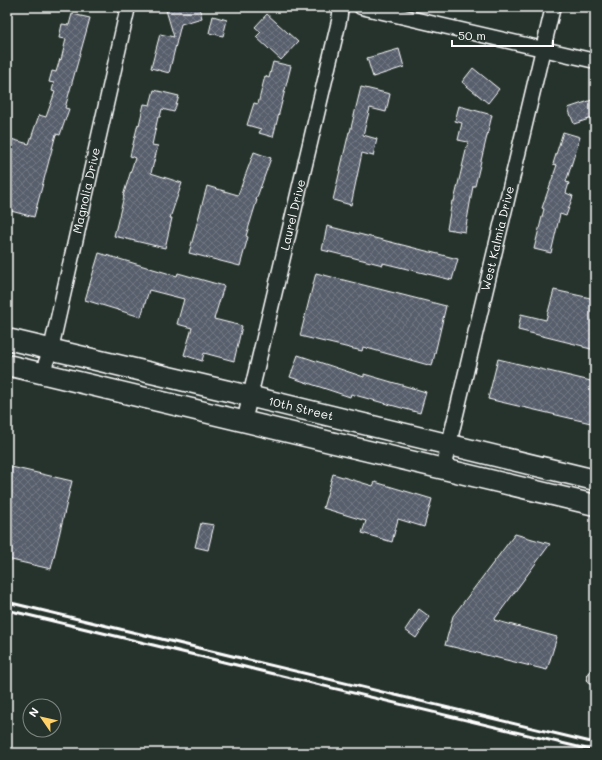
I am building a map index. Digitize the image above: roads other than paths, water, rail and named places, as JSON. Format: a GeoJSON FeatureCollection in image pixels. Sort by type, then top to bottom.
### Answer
{"type":"FeatureCollection","features":[{"type":"Feature","properties":{"kind":"main road","name":"10th Street"},"geometry":{"type":"LineString","coordinates":[[7,339],[251,396],[595,480]]}},
{"type":"Feature","properties":{"kind":"main road"},"geometry":{"type":"LineString","coordinates":[[7,365],[595,505]]}},
{"type":"Feature","properties":{"kind":"street","name":"Magnolia Drive"},"geometry":{"type":"LineString","coordinates":[[42,373],[51,349],[128,7]]}},
{"type":"Feature","properties":{"kind":"street","name":"Laurel Drive"},"geometry":{"type":"LineString","coordinates":[[244,422],[339,21],[341,7]]}},
{"type":"Feature","properties":{"kind":"street"},"geometry":{"type":"LineString","coordinates":[[361,7],[595,61]]}},
{"type":"Feature","properties":{"kind":"street","name":"West Kalmia Drive"},"geometry":{"type":"LineString","coordinates":[[443,469],[553,7]]}},
{"type":"Feature","properties":{"kind":"railway"},"geometry":{"type":"LineString","coordinates":[[7,602],[595,743]]}},
{"type":"Feature","properties":{"kind":"railway"},"geometry":{"type":"LineString","coordinates":[[7,610],[595,751]]}}]}
